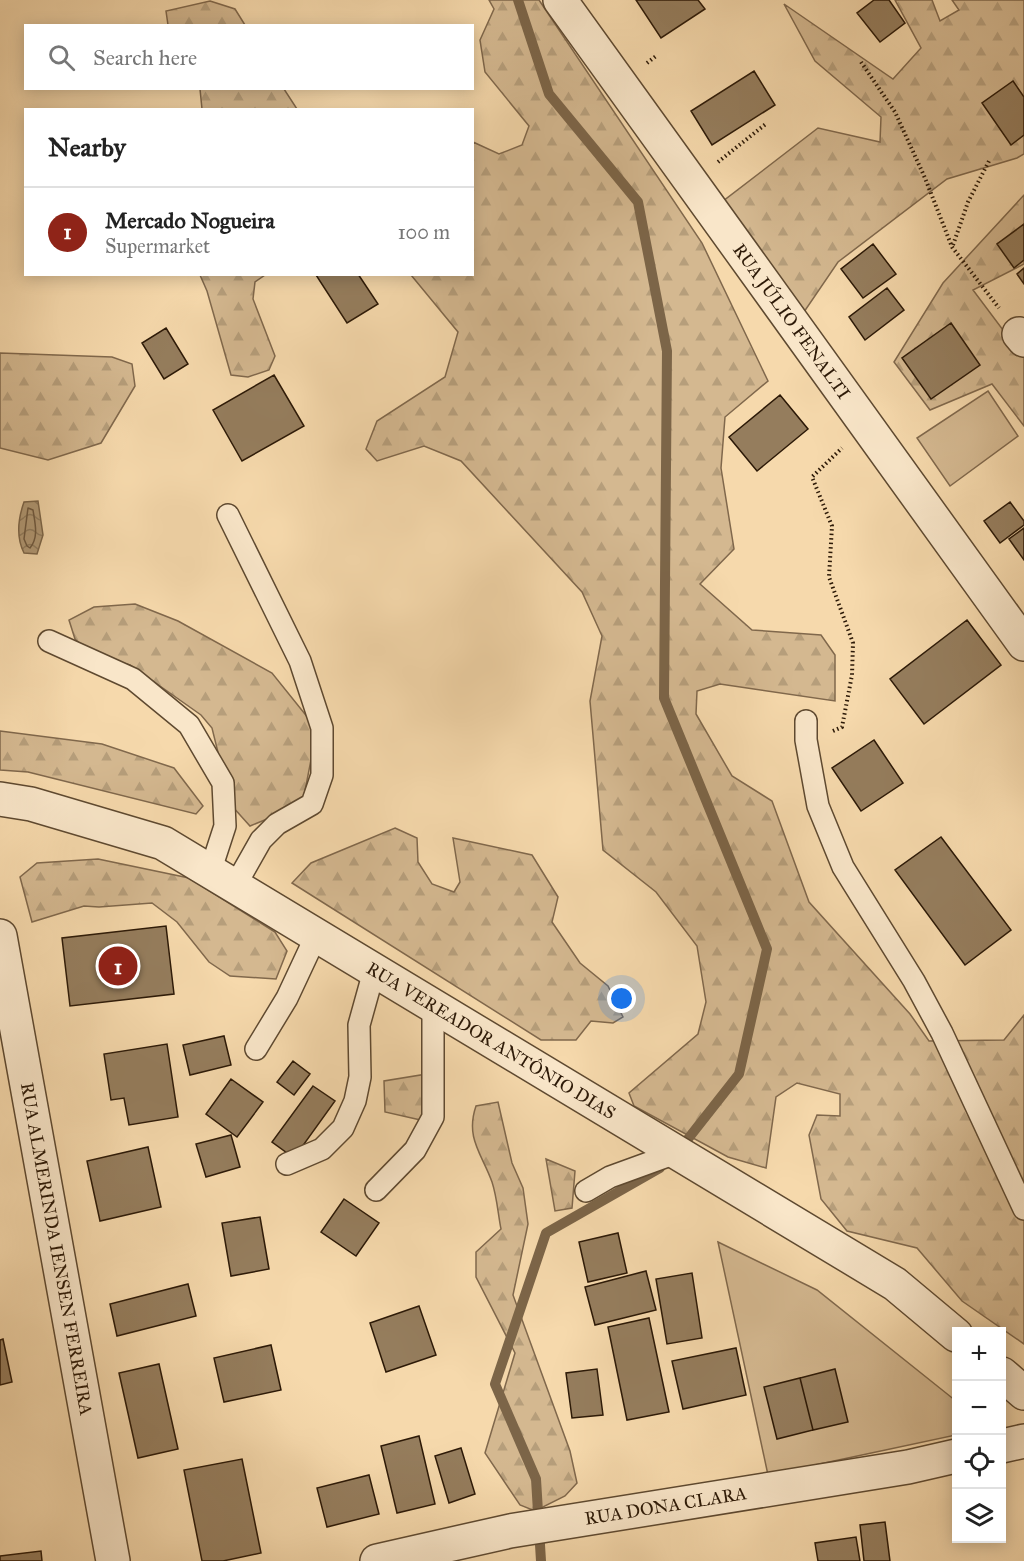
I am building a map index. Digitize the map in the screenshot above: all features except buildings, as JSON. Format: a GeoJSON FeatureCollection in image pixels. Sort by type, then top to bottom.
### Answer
{"type":"FeatureCollection","features":[{"type":"Feature","properties":{"kind":"street","name":"RUA JÚLIO FENALTI"},"geometry":{"type":"LineString","coordinates":[[560,0],[1024,644]]}},
{"type":"Feature","properties":{"kind":"street","name":"RUA VEREADOR ANTÔNIO DIAS"},"geometry":{"type":"LineString","coordinates":[[0,800],[31,804],[162,843],[896,1284],[952,1331]]}},
{"type":"Feature","properties":{"kind":"street","name":"RUA ALMERINDA IENSEN FERREIRA"},"geometry":{"type":"LineString","coordinates":[[0,936],[113,1561]]}},
{"type":"Feature","properties":{"kind":"street"},"geometry":{"type":"LineString","coordinates":[[1006,1377],[1024,1393]]}},
{"type":"Feature","properties":{"kind":"street"},"geometry":{"type":"LineString","coordinates":[[1006,1445],[1024,1441]]}},
{"type":"Feature","properties":{"kind":"street","name":"RUA DONA CLARA"},"geometry":{"type":"LineString","coordinates":[[377,1561],[510,1531],[885,1471],[952,1457]]}},
{"type":"Feature","properties":{"kind":"lane"},"geometry":{"type":"LineString","coordinates":[[222,879],[277,824],[312,804],[322,775],[322,728],[300,661],[228,515]]}},
{"type":"Feature","properties":{"kind":"lane"},"geometry":{"type":"LineString","coordinates":[[49,641],[133,680],[189,725],[223,783],[225,826],[222,879]]}},
{"type":"Feature","properties":{"kind":"lane"},"geometry":{"type":"LineString","coordinates":[[806,730],[818,806],[843,867],[914,981],[942,1033],[1024,1209]]}},
{"type":"Feature","properties":{"kind":"lane"},"geometry":{"type":"LineString","coordinates":[[256,1049],[287,998],[316,936]]}},
{"type":"Feature","properties":{"kind":"lane"},"geometry":{"type":"LineString","coordinates":[[287,1164],[322,1149],[343,1128],[355,1101],[360,1077],[359,1025],[374,971]]}},
{"type":"Feature","properties":{"kind":"lane"},"geometry":{"type":"LineString","coordinates":[[376,1190],[415,1150],[433,1117],[433,1006]]}},
{"type":"Feature","properties":{"kind":"lane"},"geometry":{"type":"LineString","coordinates":[[586,1191],[610,1178],[676,1153]]}},
{"type":"Feature","properties":{"kind":"path"},"geometry":{"type":"LineString","coordinates":[[861,62],[895,112],[925,178],[952,247],[1022,337]]}},
{"type":"Feature","properties":{"kind":"path"},"geometry":{"type":"LineString","coordinates":[[692,183],[767,123]]}},
{"type":"Feature","properties":{"kind":"path"},"geometry":{"type":"LineString","coordinates":[[952,247],[968,202],[989,161]]}},
{"type":"Feature","properties":{"kind":"path"},"geometry":{"type":"LineString","coordinates":[[806,730],[842,727],[852,675],[853,643],[829,577],[832,526],[813,477],[866,424]]}},
{"type":"Feature","properties":{"kind":"green space"},"geometry":{"type":"Polygon","coordinates":[[[489,0],[539,0],[702,243],[768,381],[725,417],[721,468],[734,549],[700,584],[752,630],[821,635],[835,655],[835,701],[720,684],[697,691],[696,714],[732,776],[772,801],[809,902],[910,1014],[929,1041],[1004,1040],[1024,1015],[1024,1344],[1006,1332],[1006,1327],[999,1327],[962,1301],[917,1248],[847,1231],[821,1199],[809,1135],[817,1115],[840,1116],[840,1094],[797,1083],[776,1097],[766,1168],[728,1157],[634,1106],[629,1093],[698,1034],[706,1002],[697,946],[656,892],[603,850],[590,701],[602,636],[582,592],[461,461],[424,446],[377,461],[366,449],[377,421],[445,377],[458,332],[412,276],[474,276],[474,142],[499,154],[522,145],[529,126],[485,72],[480,40],[494,9],[489,0]]]}},
{"type":"Feature","properties":{"kind":"green space"},"geometry":{"type":"Polygon","coordinates":[[[895,0],[932,0],[940,21],[959,10],[952,0],[1024,0],[1024,154],[947,179],[838,262],[804,312],[718,205],[818,128],[880,142],[881,117],[815,61],[784,4],[893,79],[921,48],[895,0]]]}},
{"type":"Feature","properties":{"kind":"green space"},"geometry":{"type":"Polygon","coordinates":[[[210,1],[235,9],[244,24],[168,24],[166,11],[210,1]]]}},
{"type":"Feature","properties":{"kind":"green space"},"geometry":{"type":"Polygon","coordinates":[[[200,90],[285,90],[296,108],[202,108],[200,90]]]}},
{"type":"Feature","properties":{"kind":"green space"},"geometry":{"type":"Polygon","coordinates":[[[1024,195],[1024,264],[973,290],[1024,358],[1024,426],[992,384],[930,410],[894,362],[943,283],[1024,195]]]}},
{"type":"Feature","properties":{"kind":"green space"},"geometry":{"type":"Polygon","coordinates":[[[200,276],[264,276],[255,282],[253,299],[275,356],[269,370],[248,377],[231,375],[207,291],[200,276]]]}},
{"type":"Feature","properties":{"kind":"green space"},"geometry":{"type":"Polygon","coordinates":[[[0,353],[112,357],[132,364],[135,386],[101,443],[48,460],[0,448],[0,353]]]}},
{"type":"Feature","properties":{"kind":"green space"},"geometry":{"type":"Polygon","coordinates":[[[988,391],[1018,436],[950,486],[917,438],[988,391]]]}},
{"type":"Feature","properties":{"kind":"green space"},"geometry":{"type":"Polygon","coordinates":[[[135,604],[178,621],[272,673],[317,729],[303,801],[284,812],[250,826],[231,805],[212,728],[201,715],[130,665],[90,654],[75,639],[69,620],[94,607],[135,604]]]}},
{"type":"Feature","properties":{"kind":"green space"},"geometry":{"type":"Polygon","coordinates":[[[0,731],[102,744],[174,768],[203,806],[196,814],[28,772],[0,770],[0,731]]]}},
{"type":"Feature","properties":{"kind":"green space"},"geometry":{"type":"Polygon","coordinates":[[[395,828],[417,838],[418,862],[432,884],[454,892],[460,882],[453,838],[532,855],[558,897],[552,922],[580,963],[608,986],[623,1017],[613,1023],[591,1021],[576,1040],[541,1040],[292,883],[311,863],[395,828]]]}},
{"type":"Feature","properties":{"kind":"green space"},"geometry":{"type":"Polygon","coordinates":[[[98,859],[189,878],[275,932],[287,951],[276,979],[230,976],[209,962],[177,922],[152,903],[84,906],[32,922],[20,877],[37,863],[98,859]]]}},
{"type":"Feature","properties":{"kind":"green space"},"geometry":{"type":"Polygon","coordinates":[[[427,1074],[425,1121],[385,1112],[384,1081],[427,1074]]]}},
{"type":"Feature","properties":{"kind":"green space"},"geometry":{"type":"Polygon","coordinates":[[[498,1102],[512,1163],[523,1188],[528,1224],[513,1295],[570,1451],[577,1483],[565,1496],[535,1511],[520,1505],[485,1453],[515,1353],[476,1277],[476,1252],[501,1229],[494,1188],[476,1146],[472,1127],[473,1117],[476,1106],[498,1102]]]}},
{"type":"Feature","properties":{"kind":"green space"},"geometry":{"type":"Polygon","coordinates":[[[546,1159],[575,1171],[572,1208],[555,1211],[546,1159]]]}},
{"type":"Feature","properties":{"kind":"green space"},"geometry":{"type":"Polygon","coordinates":[[[718,1242],[817,1290],[952,1398],[952,1436],[768,1475],[718,1242]]]}},
{"type":"Feature","properties":{"kind":"water"},"geometry":{"type":"Polygon","coordinates":[[[38,501],[43,535],[37,554],[24,553],[19,534],[22,508],[24,502],[38,501]]]}},
{"type":"Feature","properties":{"kind":"waterway"},"geometry":{"type":"LineString","coordinates":[[518,0],[549,94],[638,202],[667,351],[664,698],[767,949],[739,1074],[680,1149]]}},
{"type":"Feature","properties":{"kind":"waterway"},"geometry":{"type":"LineString","coordinates":[[541,1561],[536,1479],[495,1384],[546,1233],[660,1168]]}},
{"type":"Feature","properties":{"kind":"place","name":"Mercado Nogueira"},"geometry":{"type":"Point","coordinates":[118,966]}}]}
